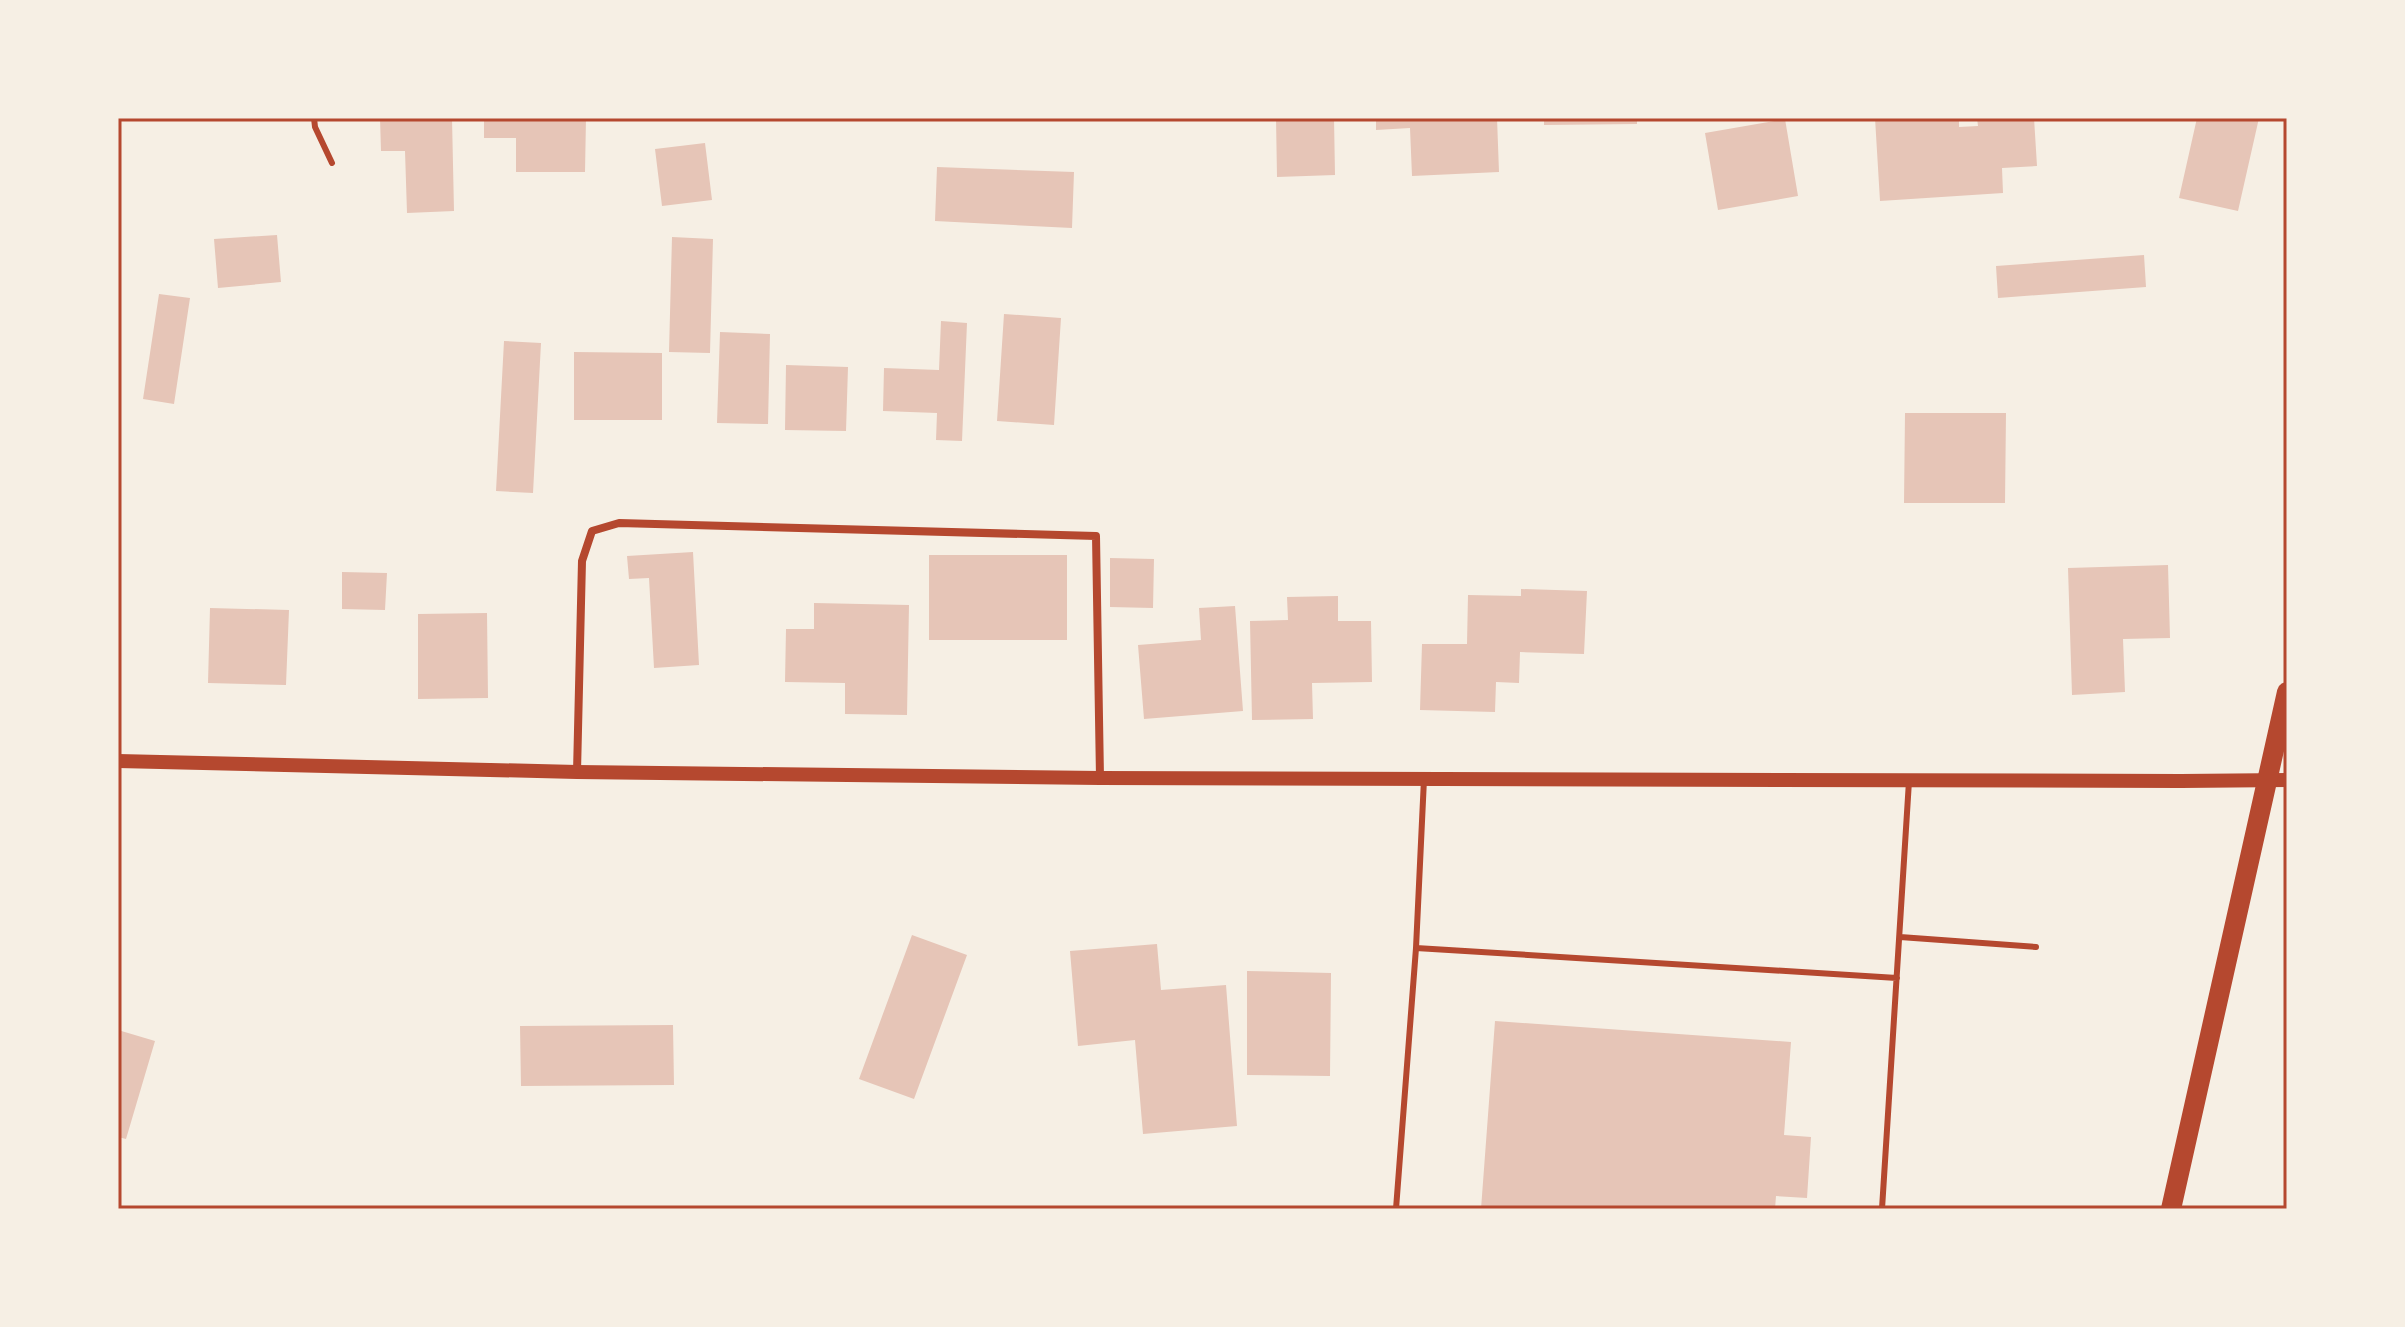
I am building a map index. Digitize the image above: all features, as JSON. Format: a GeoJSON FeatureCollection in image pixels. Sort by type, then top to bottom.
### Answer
{"type":"FeatureCollection","features":[{"type":"Feature","properties":{"kind":"main road"},"geometry":{"type":"LineString","coordinates":[[2171,1209],[2277,781],[2287,692]]}},
{"type":"Feature","properties":{"kind":"street"},"geometry":{"type":"LineString","coordinates":[[577,772],[582,561],[592,531],[619,523],[1096,536],[1100,778]]}},
{"type":"Feature","properties":{"kind":"street"},"geometry":{"type":"LineString","coordinates":[[118,761],[577,772],[1100,778],[2277,781]]}},
{"type":"Feature","properties":{"kind":"lane"},"geometry":{"type":"LineString","coordinates":[[314,118],[315,127],[332,163]]}},
{"type":"Feature","properties":{"kind":"lane"},"geometry":{"type":"LineString","coordinates":[[1396,1209],[1416,948],[1424,779]]}},
{"type":"Feature","properties":{"kind":"lane"},"geometry":{"type":"LineString","coordinates":[[1882,1209],[1909,780]]}},
{"type":"Feature","properties":{"kind":"lane"},"geometry":{"type":"LineString","coordinates":[[1900,937],[2036,947]]}},
{"type":"Feature","properties":{"kind":"lane"},"geometry":{"type":"LineString","coordinates":[[1416,948],[1897,978]]}},
{"type":"Feature","properties":{"kind":"building"},"geometry":{"type":"Polygon","coordinates":[[[380,118],[452,118],[454,211],[407,213],[405,151],[381,151],[380,118]]]}},
{"type":"Feature","properties":{"kind":"building"},"geometry":{"type":"Polygon","coordinates":[[[484,118],[586,118],[585,172],[516,172],[516,138],[484,138],[484,118]]]}},
{"type":"Feature","properties":{"kind":"building"},"geometry":{"type":"Polygon","coordinates":[[[1276,118],[1334,118],[1335,175],[1277,177],[1276,118]]]}},
{"type":"Feature","properties":{"kind":"building"},"geometry":{"type":"Polygon","coordinates":[[[1376,118],[1497,118],[1499,172],[1412,176],[1410,128],[1376,130],[1376,118]]]}},
{"type":"Feature","properties":{"kind":"building"},"geometry":{"type":"Polygon","coordinates":[[[1544,118],[1637,118],[1637,124],[1544,125],[1544,118]]]}},
{"type":"Feature","properties":{"kind":"building"},"geometry":{"type":"Polygon","coordinates":[[[1875,118],[1959,118],[1959,127],[1978,126],[1977,118],[2034,118],[2037,166],[2002,168],[2003,193],[1880,201],[1875,118]]]}},
{"type":"Feature","properties":{"kind":"building"},"geometry":{"type":"Polygon","coordinates":[[[2197,118],[2259,118],[2238,211],[2179,198],[2197,118]]]}},
{"type":"Feature","properties":{"kind":"building"},"geometry":{"type":"Polygon","coordinates":[[[1785,119],[1798,196],[1718,210],[1705,133],[1785,119]]]}},
{"type":"Feature","properties":{"kind":"building"},"geometry":{"type":"Polygon","coordinates":[[[705,143],[712,200],[662,206],[655,149],[705,143]]]}},
{"type":"Feature","properties":{"kind":"building"},"geometry":{"type":"Polygon","coordinates":[[[937,167],[1074,172],[1072,228],[935,221],[937,167]]]}},
{"type":"Feature","properties":{"kind":"building"},"geometry":{"type":"Polygon","coordinates":[[[277,235],[281,282],[218,288],[214,239],[277,235]]]}},
{"type":"Feature","properties":{"kind":"building"},"geometry":{"type":"Polygon","coordinates":[[[672,237],[713,239],[710,353],[669,352],[672,237]]]}},
{"type":"Feature","properties":{"kind":"building"},"geometry":{"type":"Polygon","coordinates":[[[2144,255],[2146,287],[1998,298],[1996,266],[2144,255]]]}},
{"type":"Feature","properties":{"kind":"building"},"geometry":{"type":"Polygon","coordinates":[[[159,294],[190,298],[174,404],[143,399],[159,294]]]}},
{"type":"Feature","properties":{"kind":"building"},"geometry":{"type":"Polygon","coordinates":[[[1004,314],[1061,318],[1054,425],[997,421],[1004,314]]]}},
{"type":"Feature","properties":{"kind":"building"},"geometry":{"type":"Polygon","coordinates":[[[941,321],[967,323],[962,441],[936,440],[937,413],[883,411],[884,368],[939,370],[941,321]]]}},
{"type":"Feature","properties":{"kind":"building"},"geometry":{"type":"Polygon","coordinates":[[[720,332],[770,334],[768,424],[717,423],[720,332]]]}},
{"type":"Feature","properties":{"kind":"building"},"geometry":{"type":"Polygon","coordinates":[[[504,341],[541,343],[533,493],[496,491],[504,341]]]}},
{"type":"Feature","properties":{"kind":"building"},"geometry":{"type":"Polygon","coordinates":[[[574,352],[662,353],[662,420],[574,420],[574,352]]]}},
{"type":"Feature","properties":{"kind":"building"},"geometry":{"type":"Polygon","coordinates":[[[786,365],[848,367],[846,431],[785,430],[786,365]]]}},
{"type":"Feature","properties":{"kind":"building"},"geometry":{"type":"Polygon","coordinates":[[[1905,413],[2006,413],[2005,503],[1904,503],[1905,413]]]}},
{"type":"Feature","properties":{"kind":"building"},"geometry":{"type":"Polygon","coordinates":[[[693,552],[699,665],[654,668],[649,578],[629,579],[627,556],[693,552]]]}},
{"type":"Feature","properties":{"kind":"building"},"geometry":{"type":"Polygon","coordinates":[[[929,555],[1067,555],[1067,640],[929,640],[929,555]]]}},
{"type":"Feature","properties":{"kind":"building"},"geometry":{"type":"Polygon","coordinates":[[[1110,558],[1154,559],[1153,608],[1110,607],[1110,558]]]}},
{"type":"Feature","properties":{"kind":"building"},"geometry":{"type":"Polygon","coordinates":[[[2168,565],[2170,638],[2123,639],[2125,692],[2072,695],[2068,568],[2168,565]]]}},
{"type":"Feature","properties":{"kind":"building"},"geometry":{"type":"Polygon","coordinates":[[[342,572],[387,573],[385,610],[342,609],[342,572]]]}},
{"type":"Feature","properties":{"kind":"building"},"geometry":{"type":"Polygon","coordinates":[[[1521,589],[1587,591],[1584,654],[1520,652],[1519,683],[1496,682],[1495,712],[1420,710],[1422,644],[1467,644],[1468,595],[1521,596],[1521,589]]]}},
{"type":"Feature","properties":{"kind":"building"},"geometry":{"type":"Polygon","coordinates":[[[1338,596],[1338,621],[1371,621],[1372,682],[1312,683],[1313,719],[1252,720],[1250,621],[1288,620],[1287,597],[1338,596]]]}},
{"type":"Feature","properties":{"kind":"building"},"geometry":{"type":"Polygon","coordinates":[[[814,603],[909,605],[907,715],[845,714],[845,683],[785,682],[786,629],[814,629],[814,603]]]}},
{"type":"Feature","properties":{"kind":"building"},"geometry":{"type":"Polygon","coordinates":[[[1235,606],[1243,711],[1144,719],[1138,645],[1201,640],[1199,608],[1235,606]]]}},
{"type":"Feature","properties":{"kind":"building"},"geometry":{"type":"Polygon","coordinates":[[[210,608],[289,610],[286,685],[208,683],[210,608]]]}},
{"type":"Feature","properties":{"kind":"building"},"geometry":{"type":"Polygon","coordinates":[[[487,613],[488,698],[418,699],[418,614],[487,613]]]}},
{"type":"Feature","properties":{"kind":"building"},"geometry":{"type":"Polygon","coordinates":[[[912,935],[967,955],[914,1099],[859,1079],[912,935]]]}},
{"type":"Feature","properties":{"kind":"building"},"geometry":{"type":"Polygon","coordinates":[[[1157,944],[1161,990],[1226,985],[1237,1126],[1143,1134],[1135,1040],[1078,1046],[1070,951],[1157,944]]]}},
{"type":"Feature","properties":{"kind":"building"},"geometry":{"type":"Polygon","coordinates":[[[1247,971],[1331,973],[1330,1076],[1247,1075],[1247,971]]]}},
{"type":"Feature","properties":{"kind":"building"},"geometry":{"type":"Polygon","coordinates":[[[1495,1021],[1791,1042],[1784,1135],[1811,1137],[1807,1198],[1776,1196],[1775,1209],[1481,1209],[1495,1021]]]}},
{"type":"Feature","properties":{"kind":"building"},"geometry":{"type":"Polygon","coordinates":[[[673,1025],[674,1085],[521,1086],[520,1026],[673,1025]]]}},
{"type":"Feature","properties":{"kind":"building"},"geometry":{"type":"Polygon","coordinates":[[[118,1030],[155,1041],[126,1139],[118,1137],[118,1030]]]}}]}
